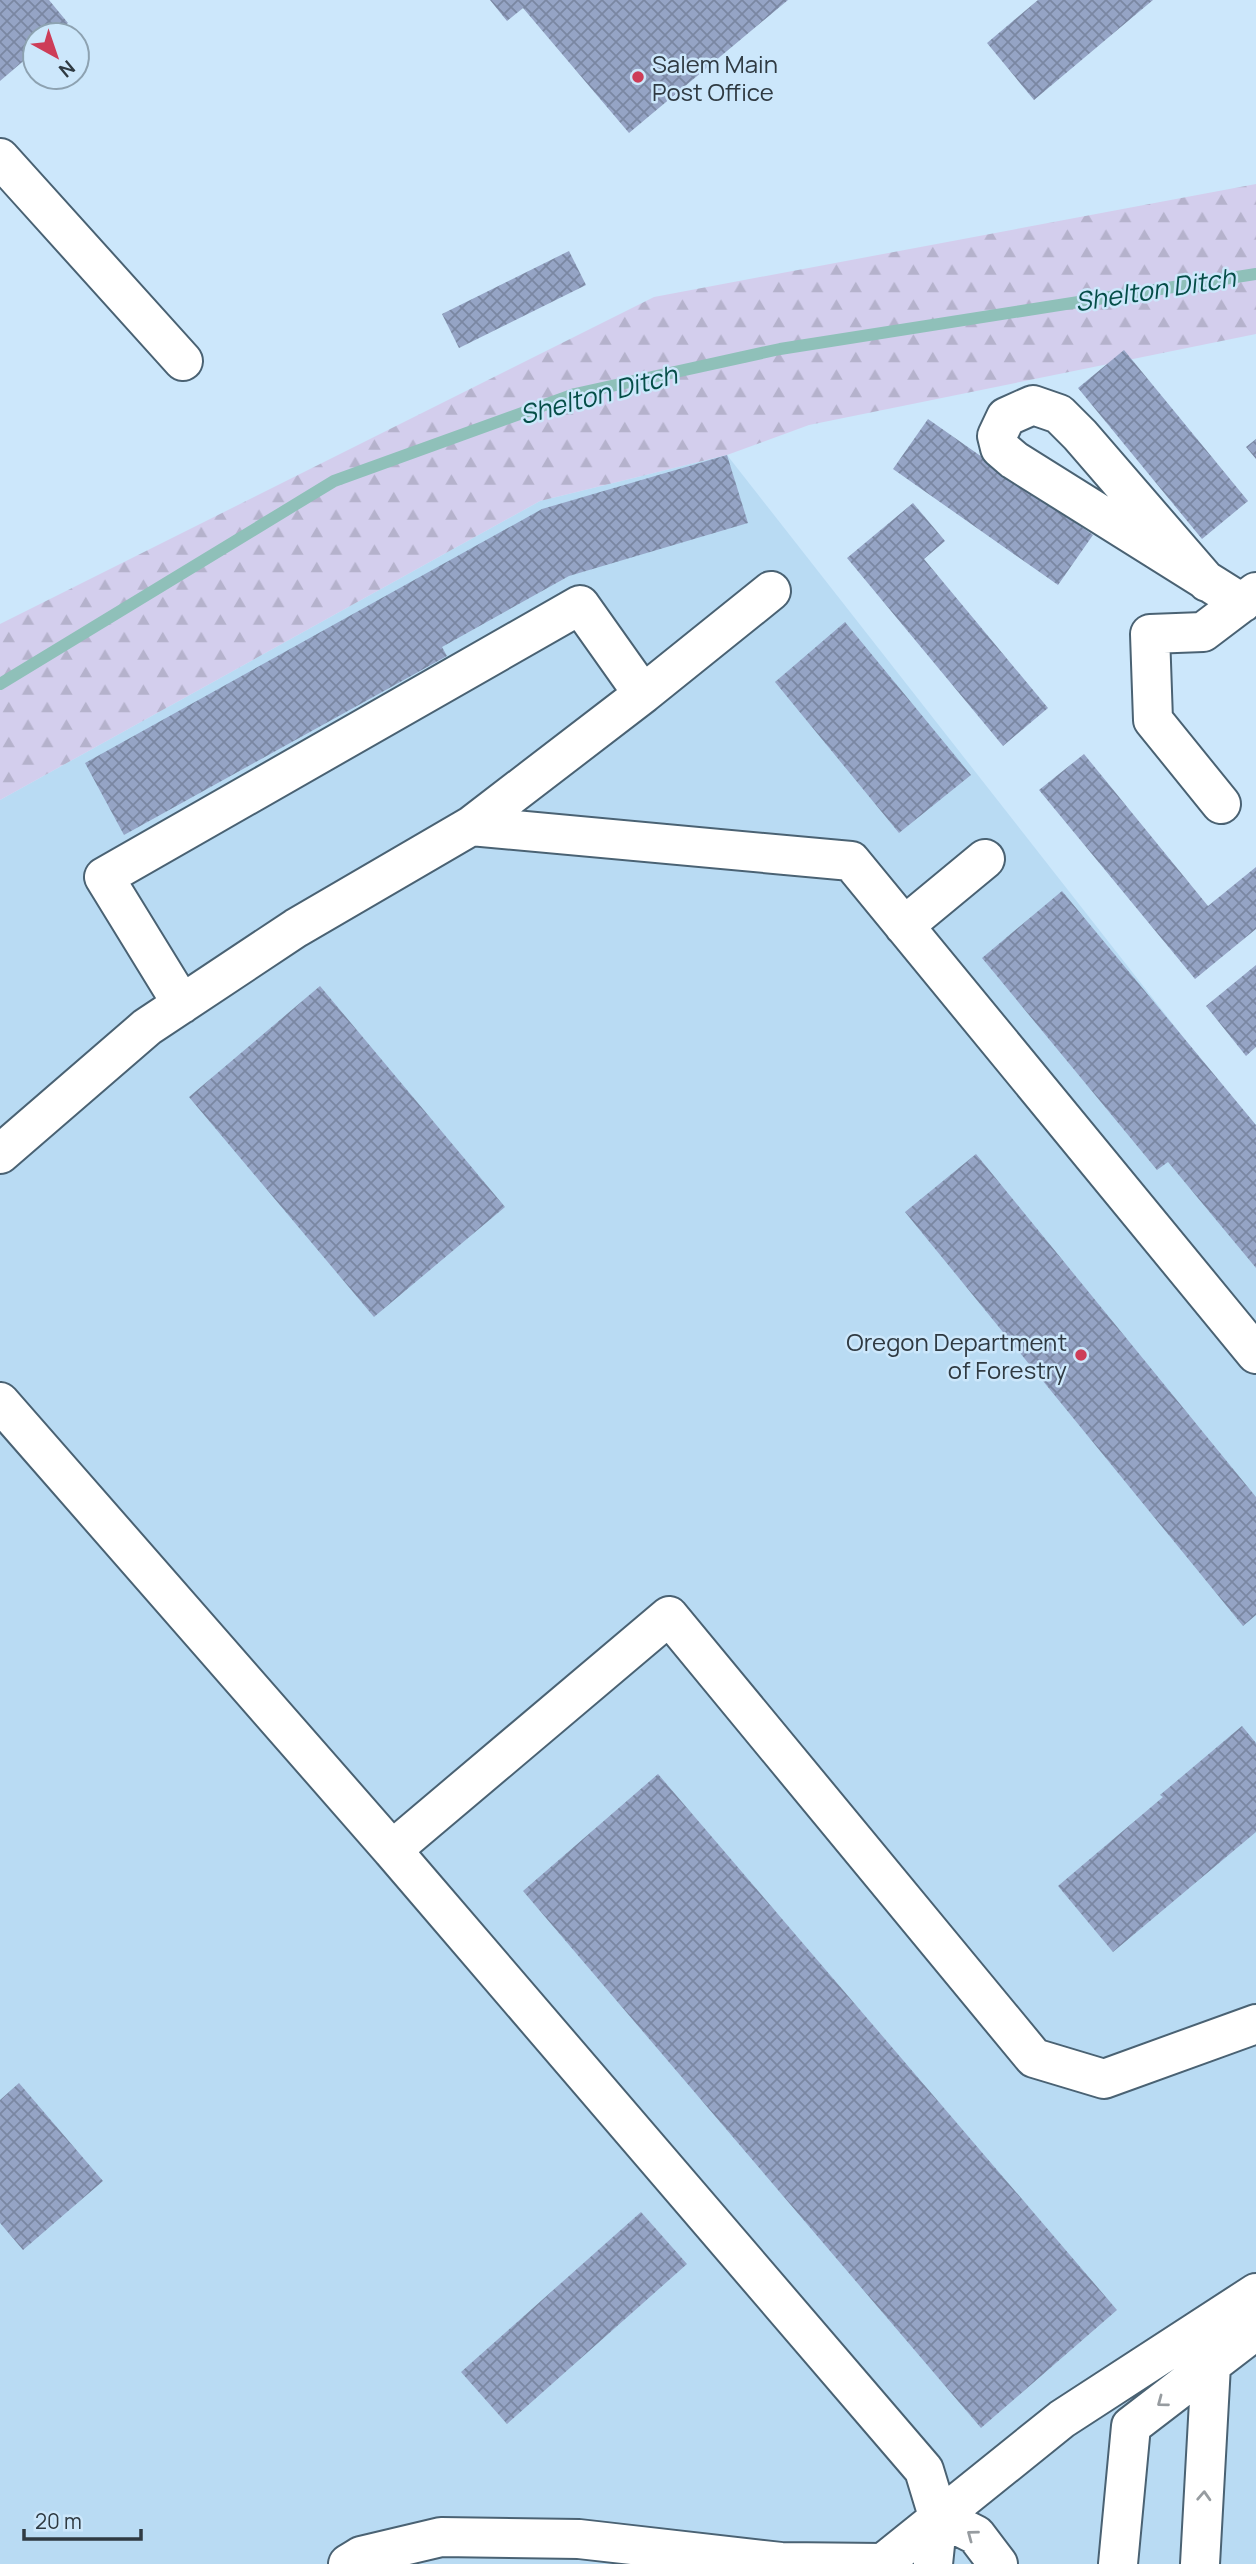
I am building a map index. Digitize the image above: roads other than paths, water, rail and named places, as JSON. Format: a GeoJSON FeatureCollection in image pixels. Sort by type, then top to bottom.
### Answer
{"type":"FeatureCollection","features":[{"type":"Feature","properties":{"kind":"street"},"geometry":{"type":"LineString","coordinates":[[0,158],[183,361]]}},
{"type":"Feature","properties":{"kind":"street"},"geometry":{"type":"LineString","coordinates":[[1207,582],[1059,414],[1033,405],[1006,417],[997,436],[1000,448],[1014,460],[1207,582],[1249,598]]}},
{"type":"Feature","properties":{"kind":"street"},"geometry":{"type":"LineString","coordinates":[[0,1154],[147,1027],[296,928],[471,826],[643,694],[771,591]]}},
{"type":"Feature","properties":{"kind":"street"},"geometry":{"type":"LineString","coordinates":[[1221,804],[1153,720],[1150,634],[1203,632],[1249,598]]}},
{"type":"Feature","properties":{"kind":"street"},"geometry":{"type":"LineString","coordinates":[[183,1004],[104,877],[580,605],[643,694]]}},
{"type":"Feature","properties":{"kind":"street"},"geometry":{"type":"LineString","coordinates":[[471,826],[851,861],[1256,1354]]}},
{"type":"Feature","properties":{"kind":"street"},"geometry":{"type":"LineString","coordinates":[[904,926],[985,859]]}},
{"type":"Feature","properties":{"kind":"street"},"geometry":{"type":"LineString","coordinates":[[0,1402],[392,1850],[924,2469],[938,2516],[933,2564]]}},
{"type":"Feature","properties":{"kind":"street"},"geometry":{"type":"LineString","coordinates":[[392,1850],[669,1616],[1034,2058],[1104,2079],[1256,2024]]}},
{"type":"Feature","properties":{"kind":"street"},"geometry":{"type":"LineString","coordinates":[[348,2564],[361,2556],[441,2537],[579,2539],[781,2563],[883,2563],[938,2516],[1062,2419],[1256,2293]]}},
{"type":"Feature","properties":{"kind":"street"},"geometry":{"type":"LineString","coordinates":[[1118,2564],[1131,2426],[1252,2333],[1256,2334]]}},
{"type":"Feature","properties":{"kind":"street"},"geometry":{"type":"LineString","coordinates":[[1200,2564],[1211,2365]]}},
{"type":"Feature","properties":{"kind":"street"},"geometry":{"type":"LineString","coordinates":[[938,2516],[976,2535],[998,2564]]}},
{"type":"Feature","properties":{"kind":"waterway","name":"Shelton Ditch"},"geometry":{"type":"LineString","coordinates":[[0,684],[334,481],[575,394],[780,349],[1256,274]]}},
{"type":"Feature","properties":{"kind":"place","name":"Salem Main Post Office"},"geometry":{"type":"Point","coordinates":[638,77]}},
{"type":"Feature","properties":{"kind":"place","name":"Oregon Department of Forestry"},"geometry":{"type":"Point","coordinates":[1081,1355]}}]}
